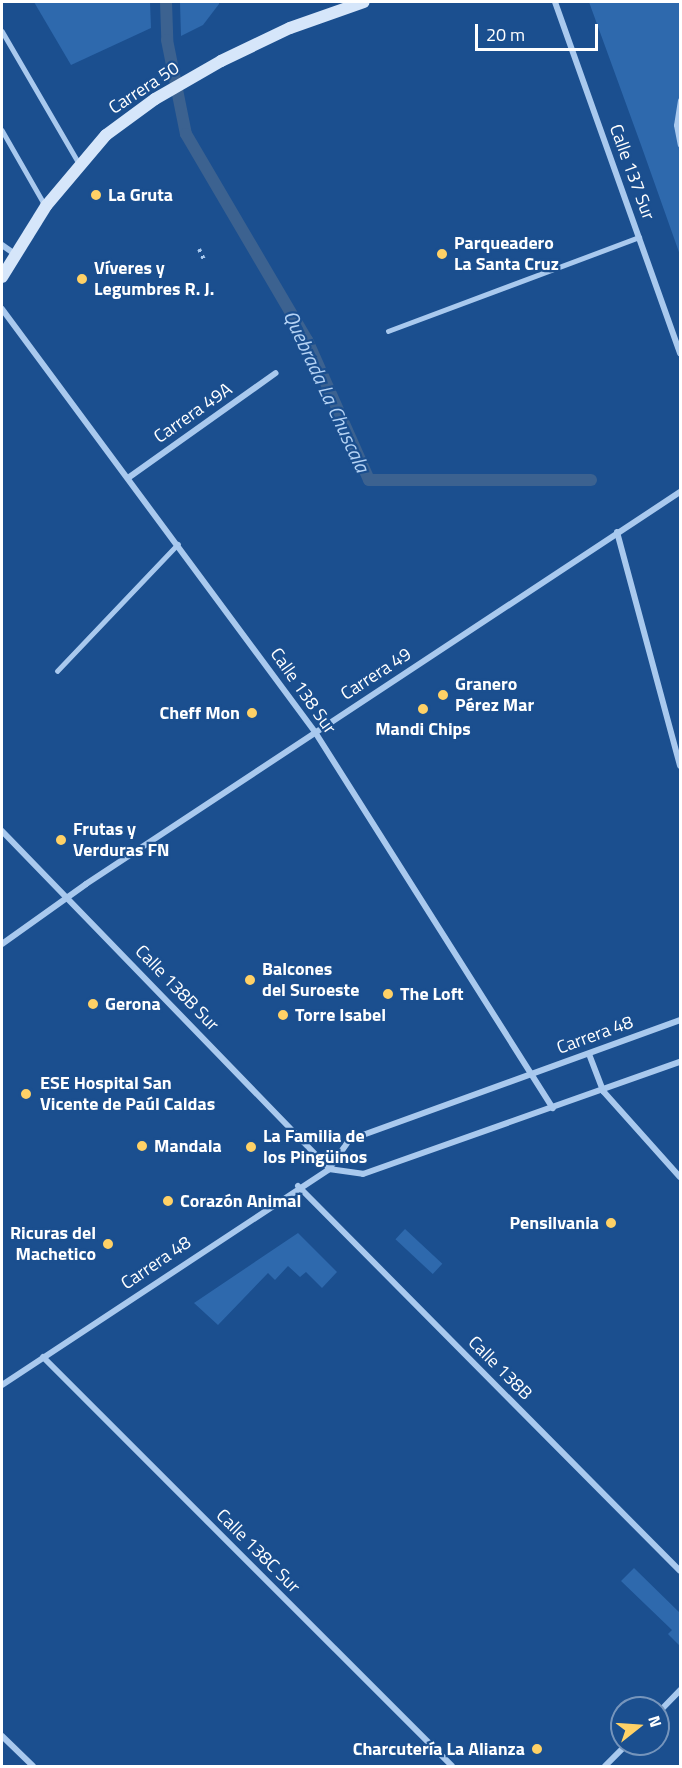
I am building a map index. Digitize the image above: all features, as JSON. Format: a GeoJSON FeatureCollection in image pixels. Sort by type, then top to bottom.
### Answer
{"type":"FeatureCollection","features":[{"type":"Feature","properties":{"kind":"main road","name":"Carrera 50"},"geometry":{"type":"LineString","coordinates":[[2,277],[46,206],[106,135],[155,99],[221,61],[290,28],[364,2]]}},
{"type":"Feature","properties":{"kind":"street","name":"Calle 137 Sur"},"geometry":{"type":"LineString","coordinates":[[555,2],[681,353]]}},
{"type":"Feature","properties":{"kind":"street"},"geometry":{"type":"LineString","coordinates":[[681,100],[676,125],[681,145]]}},
{"type":"Feature","properties":{"kind":"street"},"geometry":{"type":"LineString","coordinates":[[2,245],[15,254]]}},
{"type":"Feature","properties":{"kind":"street","name":"Calle 138 Sur"},"geometry":{"type":"LineString","coordinates":[[2,309],[315,732],[553,1108]]}},
{"type":"Feature","properties":{"kind":"street","name":"Carrera 49A"},"geometry":{"type":"LineString","coordinates":[[128,478],[276,373]]}},
{"type":"Feature","properties":{"kind":"street","name":"Carrera 49"},"geometry":{"type":"LineString","coordinates":[[2,944],[68,897],[315,732],[681,492]]}},
{"type":"Feature","properties":{"kind":"street"},"geometry":{"type":"LineString","coordinates":[[617,532],[681,766]]}},
{"type":"Feature","properties":{"kind":"street","name":"Calle 138B Sur"},"geometry":{"type":"LineString","coordinates":[[2,831],[329,1168]]}},
{"type":"Feature","properties":{"kind":"street","name":"Carrera 48"},"geometry":{"type":"LineString","coordinates":[[2,1385],[298,1186],[329,1168],[349,1140],[681,1020]]}},
{"type":"Feature","properties":{"kind":"street"},"geometry":{"type":"LineString","coordinates":[[589,1054],[603,1091],[681,1177]]}},
{"type":"Feature","properties":{"kind":"street"},"geometry":{"type":"LineString","coordinates":[[329,1168],[363,1174],[681,1062]]}},
{"type":"Feature","properties":{"kind":"street","name":"Calle 138B"},"geometry":{"type":"LineString","coordinates":[[298,1186],[681,1570]]}},
{"type":"Feature","properties":{"kind":"street","name":"Calle 138C Sur"},"geometry":{"type":"LineString","coordinates":[[43,1357],[452,1767]]}},
{"type":"Feature","properties":{"kind":"street"},"geometry":{"type":"LineString","coordinates":[[670,1701],[681,1690]]}},
{"type":"Feature","properties":{"kind":"street"},"geometry":{"type":"LineString","coordinates":[[2,1736],[33,1767]]}},
{"type":"Feature","properties":{"kind":"street"},"geometry":{"type":"LineString","coordinates":[[605,1767],[616,1756]]}},
{"type":"Feature","properties":{"kind":"lane"},"geometry":{"type":"LineString","coordinates":[[2,31],[80,165]]}},
{"type":"Feature","properties":{"kind":"lane"},"geometry":{"type":"LineString","coordinates":[[2,130],[46,206]]}},
{"type":"Feature","properties":{"kind":"lane"},"geometry":{"type":"LineString","coordinates":[[388,331],[639,237]]}},
{"type":"Feature","properties":{"kind":"lane"},"geometry":{"type":"LineString","coordinates":[[57,670],[177,544]]}},
{"type":"Feature","properties":{"kind":"path"},"geometry":{"type":"LineString","coordinates":[[199,249],[205,262]]}},
{"type":"Feature","properties":{"kind":"path"},"geometry":{"type":"LineString","coordinates":[[266,1163],[271,1159]]}},
{"type":"Feature","properties":{"kind":"shaded area"},"geometry":{"type":"Polygon","coordinates":[[[34,2],[150,2],[151,28],[71,65],[34,2]]]}},
{"type":"Feature","properties":{"kind":"shaded area"},"geometry":{"type":"Polygon","coordinates":[[[180,2],[219,2],[219,4],[203,25],[181,36],[180,2]]]}},
{"type":"Feature","properties":{"kind":"shaded area"},"geometry":{"type":"Polygon","coordinates":[[[589,2],[680,2],[680,255],[641,145],[589,2]]]}},
{"type":"Feature","properties":{"kind":"shaded area"},"geometry":{"type":"Polygon","coordinates":[[[405,1229],[442,1264],[433,1274],[395,1239],[405,1229]]]}},
{"type":"Feature","properties":{"kind":"shaded area"},"geometry":{"type":"Polygon","coordinates":[[[298,1233],[337,1272],[322,1288],[306,1272],[300,1277],[288,1266],[275,1280],[268,1273],[218,1325],[194,1303],[298,1233]]]}},
{"type":"Feature","properties":{"kind":"shaded area"},"geometry":{"type":"Polygon","coordinates":[[[634,1568],[680,1613],[680,1646],[668,1634],[672,1630],[621,1581],[634,1568]]]}},
{"type":"Feature","properties":{"kind":"waterway","name":"Quebrada La Chuscala"},"geometry":{"type":"LineString","coordinates":[[166,2],[167,40],[186,134],[307,340],[369,480],[591,480]]}},
{"type":"Feature","properties":{"kind":"place","name":"La Gruta"},"geometry":{"type":"Point","coordinates":[96,195]}},
{"type":"Feature","properties":{"kind":"place","name":"Parqueadero La Santa Cruz"},"geometry":{"type":"Point","coordinates":[442,254]}},
{"type":"Feature","properties":{"kind":"place","name":"Víveres y Legumbres R. J."},"geometry":{"type":"Point","coordinates":[82,279]}},
{"type":"Feature","properties":{"kind":"place","name":"Granero Pérez Mar"},"geometry":{"type":"Point","coordinates":[443,695]}},
{"type":"Feature","properties":{"kind":"place","name":"Mandi Chips"},"geometry":{"type":"Point","coordinates":[423,709]}},
{"type":"Feature","properties":{"kind":"place","name":"Cheff Mon"},"geometry":{"type":"Point","coordinates":[252,713]}},
{"type":"Feature","properties":{"kind":"place","name":"Frutas y Verduras FN"},"geometry":{"type":"Point","coordinates":[61,840]}},
{"type":"Feature","properties":{"kind":"place","name":"Balcones del Suroeste"},"geometry":{"type":"Point","coordinates":[250,980]}},
{"type":"Feature","properties":{"kind":"place","name":"The Loft"},"geometry":{"type":"Point","coordinates":[388,994]}},
{"type":"Feature","properties":{"kind":"place","name":"Gerona"},"geometry":{"type":"Point","coordinates":[93,1004]}},
{"type":"Feature","properties":{"kind":"place","name":"Torre Isabel"},"geometry":{"type":"Point","coordinates":[283,1015]}},
{"type":"Feature","properties":{"kind":"place","name":"ESE Hospital San Vicente de Paúl Caldas"},"geometry":{"type":"Point","coordinates":[26,1094]}},
{"type":"Feature","properties":{"kind":"place","name":"Mandala"},"geometry":{"type":"Point","coordinates":[142,1146]}},
{"type":"Feature","properties":{"kind":"place","name":"La Familia de los Pingüinos"},"geometry":{"type":"Point","coordinates":[251,1147]}},
{"type":"Feature","properties":{"kind":"place","name":"Corazón Animal"},"geometry":{"type":"Point","coordinates":[168,1201]}},
{"type":"Feature","properties":{"kind":"place","name":"Pensilvania"},"geometry":{"type":"Point","coordinates":[611,1223]}},
{"type":"Feature","properties":{"kind":"place","name":"Ricuras del Machetico"},"geometry":{"type":"Point","coordinates":[108,1244]}},
{"type":"Feature","properties":{"kind":"place","name":"Charcutería La Alianza"},"geometry":{"type":"Point","coordinates":[537,1749]}}]}
